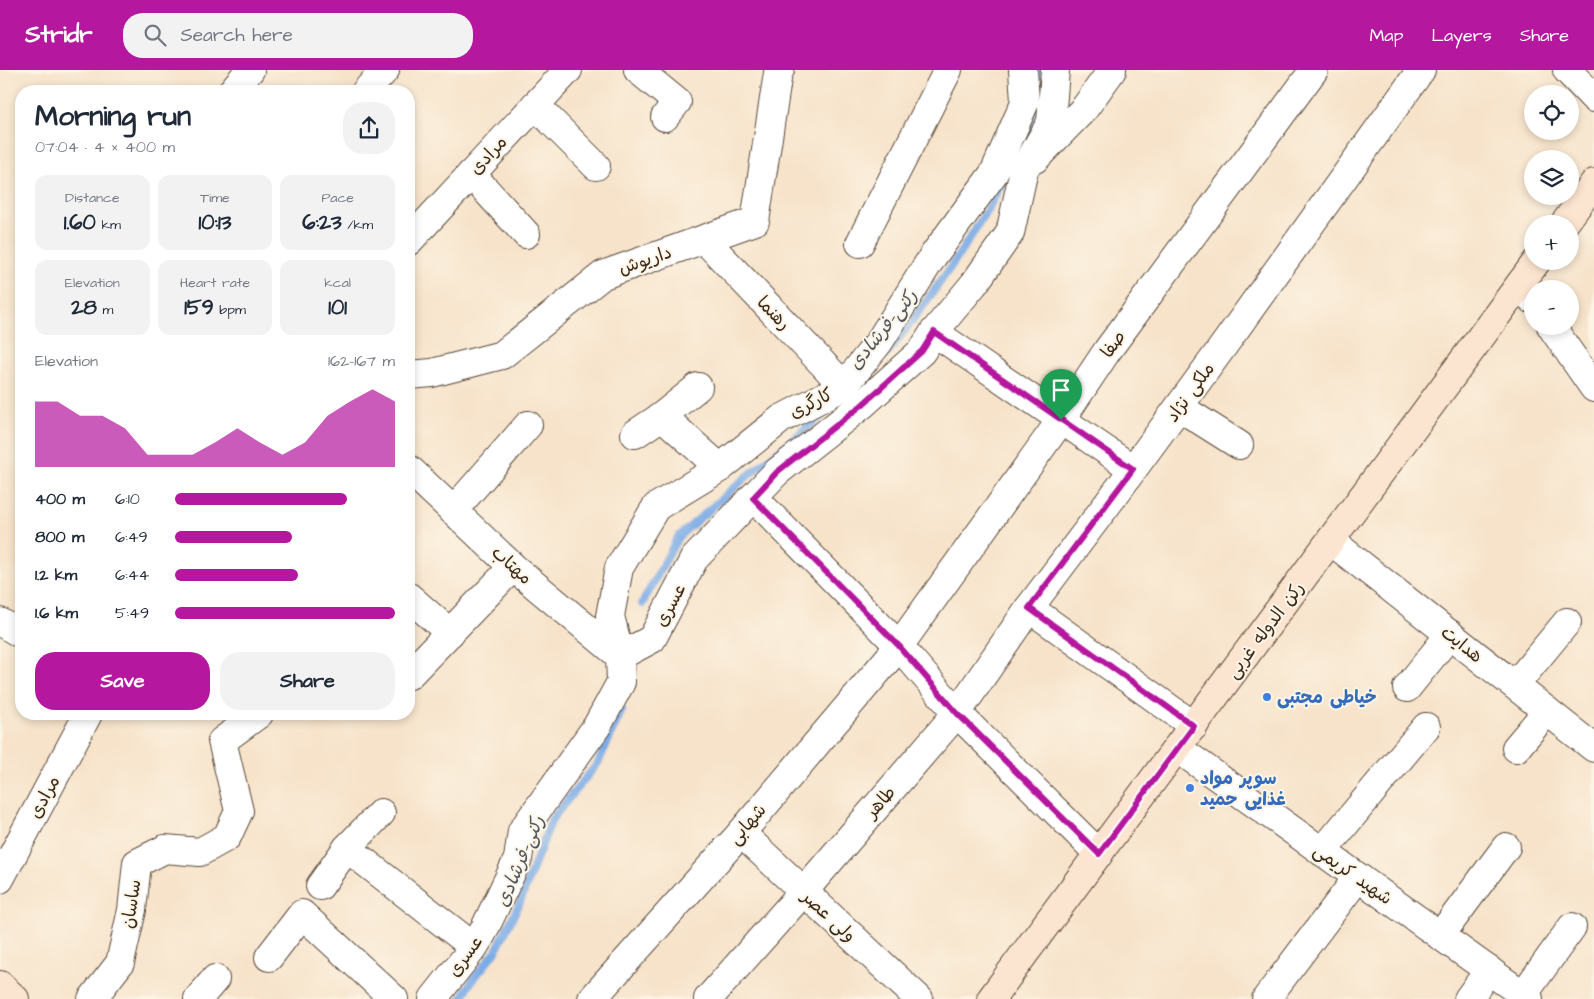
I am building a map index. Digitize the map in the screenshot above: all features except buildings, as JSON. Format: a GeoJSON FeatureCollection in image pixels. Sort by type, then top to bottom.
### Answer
{"type":"FeatureCollection","features":[{"type":"Feature","properties":{"kind":"main road"},"geometry":{"type":"LineString","coordinates":[[1571,215],[1594,183]]}},
{"type":"Feature","properties":{"kind":"main road","name":"رکن الدوله غربی"},"geometry":{"type":"LineString","coordinates":[[991,999],[1331,541],[1524,295]]}},
{"type":"Feature","properties":{"kind":"main road"},"geometry":{"type":"LineString","coordinates":[[0,985],[15,999]]}},
{"type":"Feature","properties":{"kind":"street"},"geometry":{"type":"LineString","coordinates":[[237,85],[250,70]]}},
{"type":"Feature","properties":{"kind":"street"},"geometry":{"type":"LineString","coordinates":[[371,85],[385,70]]}},
{"type":"Feature","properties":{"kind":"street","name":"مرادی"},"geometry":{"type":"LineString","coordinates":[[415,235],[568,70]]}},
{"type":"Feature","properties":{"kind":"street"},"geometry":{"type":"LineString","coordinates":[[638,70],[677,102],[665,117]]}},
{"type":"Feature","properties":{"kind":"street","name":"داریوش"},"geometry":{"type":"LineString","coordinates":[[415,375],[432,373],[502,355],[603,275],[755,222],[780,70]]}},
{"type":"Feature","properties":{"kind":"street"},"geometry":{"type":"LineString","coordinates":[[860,242],[948,70]]}},
{"type":"Feature","properties":{"kind":"street","name":"کارگری"},"geometry":{"type":"LineString","coordinates":[[620,656],[610,616],[618,568],[656,507],[720,468],[781,419],[844,386],[879,342],[933,256],[994,173],[1025,102],[1023,70]]}},
{"type":"Feature","properties":{"kind":"street"},"geometry":{"type":"LineString","coordinates":[[1055,70],[1051,122],[1024,170],[1010,233],[974,284],[934,332],[1133,469]]}},
{"type":"Feature","properties":{"kind":"street"},"geometry":{"type":"LineString","coordinates":[[1024,170],[1084,109],[1112,70]]}},
{"type":"Feature","properties":{"kind":"street","name":"صفا"},"geometry":{"type":"LineString","coordinates":[[899,646],[1061,420],[1107,351],[1314,70]]}},
{"type":"Feature","properties":{"kind":"street","name":"ملکی نژاد"},"geometry":{"type":"LineString","coordinates":[[957,713],[1029,608],[1179,407],[1420,70]]}},
{"type":"Feature","properties":{"kind":"street"},"geometry":{"type":"LineString","coordinates":[[1567,70],[1594,98]]}},
{"type":"Feature","properties":{"kind":"street"},"geometry":{"type":"LineString","coordinates":[[536,105],[596,166]]}},
{"type":"Feature","properties":{"kind":"street"},"geometry":{"type":"LineString","coordinates":[[471,174],[526,234]]}},
{"type":"Feature","properties":{"kind":"street","name":"رهنما"},"geometry":{"type":"LineString","coordinates":[[704,239],[844,386]]}},
{"type":"Feature","properties":{"kind":"street","name":"عسری"},"geometry":{"type":"LineString","coordinates":[[433,999],[482,934],[518,859],[522,831],[597,726],[621,682],[620,656],[652,639],[694,558],[777,472],[862,405],[922,351],[934,332]]}},
{"type":"Feature","properties":{"kind":"street"},"geometry":{"type":"LineString","coordinates":[[1557,335],[1594,388]]}},
{"type":"Feature","properties":{"kind":"street"},"geometry":{"type":"LineString","coordinates":[[635,434],[662,416],[698,387]]}},
{"type":"Feature","properties":{"kind":"street"},"geometry":{"type":"LineString","coordinates":[[1179,407],[1239,445]]}},
{"type":"Feature","properties":{"kind":"street"},"geometry":{"type":"LineString","coordinates":[[662,416],[720,468]]}},
{"type":"Feature","properties":{"kind":"street"},"geometry":{"type":"LineString","coordinates":[[453,511],[528,425]]}},
{"type":"Feature","properties":{"kind":"street","name":"مهتاب"},"geometry":{"type":"LineString","coordinates":[[415,475],[513,567],[620,656]]}},
{"type":"Feature","properties":{"kind":"street"},"geometry":{"type":"LineString","coordinates":[[753,498],[899,646],[957,713],[1099,854]]}},
{"type":"Feature","properties":{"kind":"street","name":"هدایت"},"geometry":{"type":"LineString","coordinates":[[1331,541],[1594,748]]}},
{"type":"Feature","properties":{"kind":"street"},"geometry":{"type":"LineString","coordinates":[[415,670],[513,567]]}},
{"type":"Feature","properties":{"kind":"street"},"geometry":{"type":"LineString","coordinates":[[415,602],[450,633]]}},
{"type":"Feature","properties":{"kind":"street"},"geometry":{"type":"LineString","coordinates":[[1029,608],[1194,726]]}},
{"type":"Feature","properties":{"kind":"street"},"geometry":{"type":"LineString","coordinates":[[0,622],[15,631]]}},
{"type":"Feature","properties":{"kind":"street"},"geometry":{"type":"LineString","coordinates":[[1515,685],[1567,622]]}},
{"type":"Feature","properties":{"kind":"street"},"geometry":{"type":"LineString","coordinates":[[1407,688],[1450,634]]}},
{"type":"Feature","properties":{"kind":"street","name":"شهابی"},"geometry":{"type":"LineString","coordinates":[[592,999],[740,833],[899,646]]}},
{"type":"Feature","properties":{"kind":"street"},"geometry":{"type":"LineString","coordinates":[[1516,748],[1547,711]]}},
{"type":"Feature","properties":{"kind":"street","name":"طاهر"},"geometry":{"type":"LineString","coordinates":[[708,999],[957,713]]}},
{"type":"Feature","properties":{"kind":"street","name":"مرادی"},"geometry":{"type":"LineString","coordinates":[[0,879],[85,720]]}},
{"type":"Feature","properties":{"kind":"street","name":"ساسان"},"geometry":{"type":"LineString","coordinates":[[92,999],[120,964],[132,910],[137,863],[165,849],[200,852],[227,837],[239,812],[222,741],[251,720]]}},
{"type":"Feature","properties":{"kind":"street"},"geometry":{"type":"LineString","coordinates":[[1322,852],[1426,727]]}},
{"type":"Feature","properties":{"kind":"street","name":"شهید کریمی"},"geometry":{"type":"LineString","coordinates":[[1177,748],[1526,997]]}},
{"type":"Feature","properties":{"kind":"street"},"geometry":{"type":"LineString","coordinates":[[320,886],[347,848],[380,813]]}},
{"type":"Feature","properties":{"kind":"street","name":"ولی عصر"},"geometry":{"type":"LineString","coordinates":[[740,833],[919,999]]}},
{"type":"Feature","properties":{"kind":"street"},"geometry":{"type":"LineString","coordinates":[[1440,936],[1506,847]]}},
{"type":"Feature","properties":{"kind":"street"},"geometry":{"type":"LineString","coordinates":[[347,848],[474,947]]}},
{"type":"Feature","properties":{"kind":"street"},"geometry":{"type":"LineString","coordinates":[[1266,999],[1358,877]]}},
{"type":"Feature","properties":{"kind":"street"},"geometry":{"type":"LineString","coordinates":[[269,957],[302,914],[394,999]]}},
{"type":"Feature","properties":{"kind":"street"},"geometry":{"type":"LineString","coordinates":[[1526,997],[1572,927]]}},
{"type":"Feature","properties":{"kind":"street"},"geometry":{"type":"LineString","coordinates":[[1468,999],[1489,970]]}},
{"type":"Feature","properties":{"kind":"waterway","name":"رکنی-فرشادی"},"geometry":{"type":"LineString","coordinates":[[1036,90],[1039,70]]}},
{"type":"Feature","properties":{"kind":"waterway","name":"رکنی-فرشادی"},"geometry":{"type":"LineString","coordinates":[[1020,150],[1030,130],[1033,112]]}},
{"type":"Feature","properties":{"kind":"waterway","name":"رکنی-فرشادی"},"geometry":{"type":"LineString","coordinates":[[886,355],[948,271],[977,227],[1003,182]]}},
{"type":"Feature","properties":{"kind":"waterway","name":"رکنی-فرشادی"},"geometry":{"type":"LineString","coordinates":[[642,604],[678,537],[744,479],[839,401]]}},
{"type":"Feature","properties":{"kind":"waterway","name":"رکنی-فرشادی"},"geometry":{"type":"LineString","coordinates":[[461,999],[472,981],[496,951],[520,902],[552,819],[598,763],[622,710]]}},
{"type":"Feature","properties":{"kind":"place","name":"خیاطی مجتبی"},"geometry":{"type":"Point","coordinates":[1267,697]}},
{"type":"Feature","properties":{"kind":"place","name":"سوپر مواد غذایی حمید"},"geometry":{"type":"Point","coordinates":[1190,788]}},
{"type":"Feature","properties":{"kind":"route"},"geometry":{"type":"LineString","coordinates":[[934,332],[1061,420],[1133,469],[1029,608],[1194,726],[1099,854],[957,713],[899,646],[753,498],[777,472],[862,405],[922,351],[934,332]]}}]}
